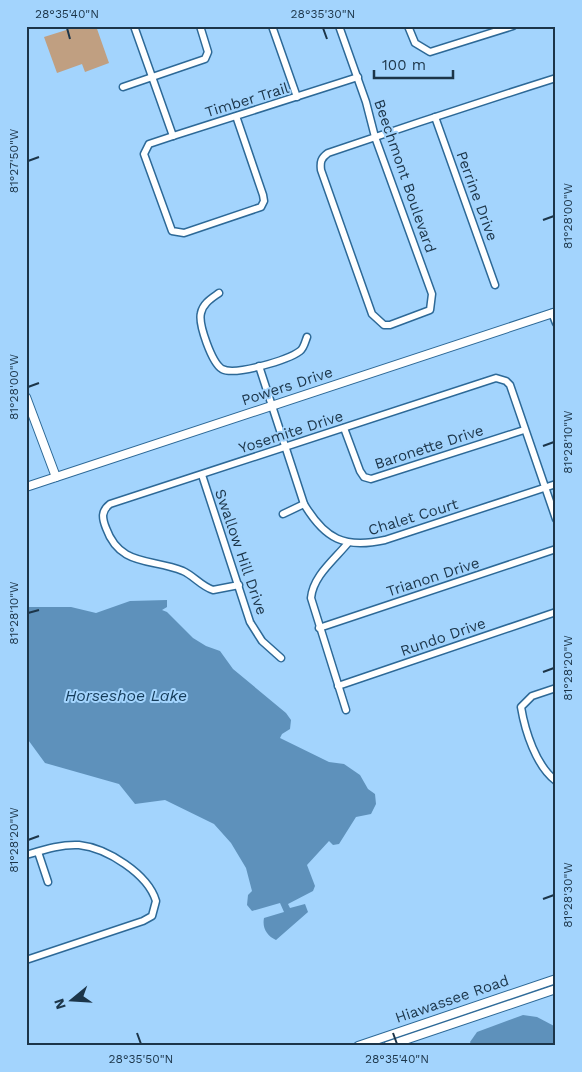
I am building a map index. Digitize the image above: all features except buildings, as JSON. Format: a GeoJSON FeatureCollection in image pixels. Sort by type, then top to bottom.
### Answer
{"type":"FeatureCollection","features":[{"type":"Feature","properties":{"kind":"street"},"geometry":{"type":"LineString","coordinates":[[134,26],[173,136]]}},
{"type":"Feature","properties":{"kind":"street"},"geometry":{"type":"LineString","coordinates":[[123,87],[199,62],[207,56],[208,48],[200,26]]}},
{"type":"Feature","properties":{"kind":"street"},"geometry":{"type":"LineString","coordinates":[[272,26],[297,97]]}},
{"type":"Feature","properties":{"kind":"street","name":"Beechmont Boulevard"},"geometry":{"type":"LineString","coordinates":[[339,26],[358,77],[375,137],[432,294],[433,304],[430,310],[406,320],[384,325],[372,314],[320,163],[323,156],[328,153],[375,137]]}},
{"type":"Feature","properties":{"kind":"street"},"geometry":{"type":"LineString","coordinates":[[408,26],[418,47],[430,52],[512,26]]}},
{"type":"Feature","properties":{"kind":"street","name":"Timber Trail"},"geometry":{"type":"LineString","coordinates":[[236,116],[264,195],[261,207],[255,211],[184,233],[172,231],[144,154],[149,144],[173,136],[236,116],[297,97],[358,77]]}},
{"type":"Feature","properties":{"kind":"street"},"geometry":{"type":"LineString","coordinates":[[375,137],[556,78]]}},
{"type":"Feature","properties":{"kind":"street","name":"Perrine Drive"},"geometry":{"type":"LineString","coordinates":[[435,117],[495,285]]}},
{"type":"Feature","properties":{"kind":"street"},"geometry":{"type":"LineString","coordinates":[[219,293],[204,305],[201,313],[202,327],[214,360],[220,368],[236,372],[259,366],[299,352],[307,338]]}},
{"type":"Feature","properties":{"kind":"street"},"geometry":{"type":"LineString","coordinates":[[554,312],[556,324]]}},
{"type":"Feature","properties":{"kind":"street","name":"Powers Drive"},"geometry":{"type":"LineString","coordinates":[[26,487],[554,312]]}},
{"type":"Feature","properties":{"kind":"street","name":"Chalet Court"},"geometry":{"type":"LineString","coordinates":[[259,366],[304,504],[315,521],[327,534],[348,543],[367,544],[385,540],[556,484]]}},
{"type":"Feature","properties":{"kind":"street","name":"Yosemite Drive"},"geometry":{"type":"LineString","coordinates":[[239,585],[213,590],[182,571],[123,554],[107,532],[102,518],[105,508],[110,504],[496,378],[506,381],[510,385],[524,430]]}},
{"type":"Feature","properties":{"kind":"street"},"geometry":{"type":"LineString","coordinates":[[26,396],[56,477]]}},
{"type":"Feature","properties":{"kind":"street","name":"Baronette Drive"},"geometry":{"type":"LineString","coordinates":[[344,428],[360,471],[364,476],[371,479],[524,430]]}},
{"type":"Feature","properties":{"kind":"street"},"geometry":{"type":"LineString","coordinates":[[524,430],[556,519]]}},
{"type":"Feature","properties":{"kind":"street","name":"Swallow Hill Drive"},"geometry":{"type":"LineString","coordinates":[[202,475],[250,622],[262,641],[281,658]]}},
{"type":"Feature","properties":{"kind":"street"},"geometry":{"type":"LineString","coordinates":[[283,514],[304,504]]}},
{"type":"Feature","properties":{"kind":"street"},"geometry":{"type":"LineString","coordinates":[[346,710],[312,607],[312,589],[317,579],[348,543]]}},
{"type":"Feature","properties":{"kind":"street","name":"Trianon Drive"},"geometry":{"type":"LineString","coordinates":[[319,628],[556,549]]}},
{"type":"Feature","properties":{"kind":"street","name":"Rundo Drive"},"geometry":{"type":"LineString","coordinates":[[338,686],[556,612]]}},
{"type":"Feature","properties":{"kind":"street"},"geometry":{"type":"LineString","coordinates":[[556,688],[532,696],[521,707],[538,759],[544,769],[556,781]]}},
{"type":"Feature","properties":{"kind":"street"},"geometry":{"type":"LineString","coordinates":[[26,855],[59,846],[79,845],[119,860],[147,882],[156,901],[156,909],[152,916],[143,921],[26,960]]}},
{"type":"Feature","properties":{"kind":"street"},"geometry":{"type":"LineString","coordinates":[[38,852],[48,882]]}},
{"type":"Feature","properties":{"kind":"street","name":"Hiawassee Road"},"geometry":{"type":"LineString","coordinates":[[358,1046],[556,979]]}},
{"type":"Feature","properties":{"kind":"street","name":"Hiawassee Road"},"geometry":{"type":"LineString","coordinates":[[387,1046],[556,989]]}},
{"type":"Feature","properties":{"kind":"shaded area"},"geometry":{"type":"Polygon","coordinates":[[[79,26],[96,26],[109,63],[85,72],[82,64],[57,73],[44,37],[79,26]]]}},
{"type":"Feature","properties":{"kind":"water","name":"Horseshoe Lake"},"geometry":{"type":"Polygon","coordinates":[[[167,600],[167,607],[162,610],[167,612],[193,638],[206,646],[220,651],[233,669],[286,713],[291,720],[290,729],[282,734],[280,738],[329,762],[344,764],[360,775],[368,789],[375,794],[376,804],[371,814],[356,817],[339,844],[333,845],[329,841],[307,865],[315,886],[313,891],[288,904],[290,908],[305,904],[308,912],[276,940],[266,931],[264,918],[284,912],[280,903],[252,911],[247,905],[248,895],[252,891],[246,868],[231,843],[214,824],[165,800],[135,804],[119,784],[45,763],[26,737],[26,607],[71,607],[96,613],[130,601],[167,600]]]}},
{"type":"Feature","properties":{"kind":"water"},"geometry":{"type":"Polygon","coordinates":[[[523,1015],[537,1017],[556,1027],[556,1046],[472,1046],[470,1042],[477,1032],[523,1015]]]}}]}
